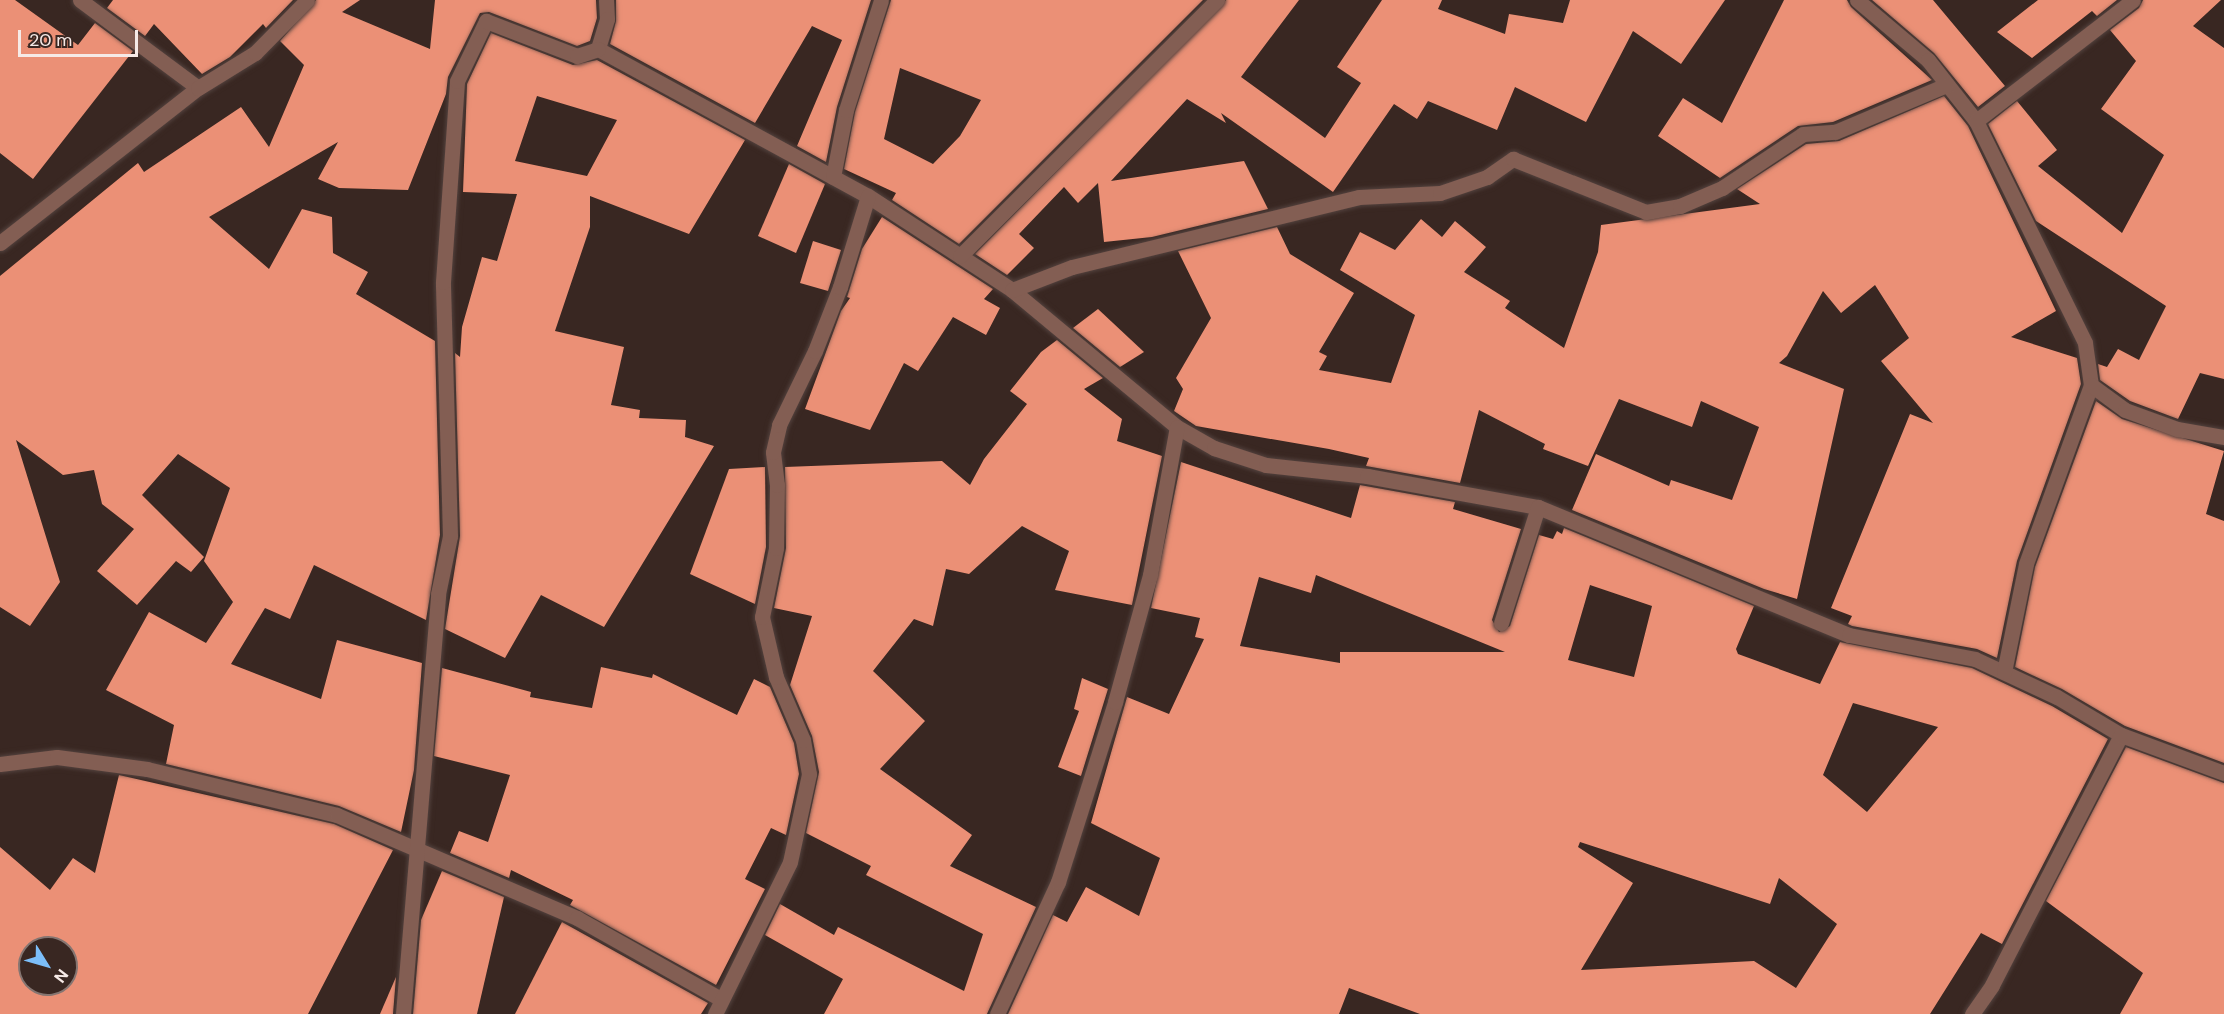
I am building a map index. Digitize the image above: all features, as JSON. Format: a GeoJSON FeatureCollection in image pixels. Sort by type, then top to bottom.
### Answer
{"type":"FeatureCollection","features":[{"type":"Feature","properties":{"kind":"street"},"geometry":{"type":"LineString","coordinates":[[80,0],[198,88]]}},
{"type":"Feature","properties":{"kind":"street"},"geometry":{"type":"LineString","coordinates":[[0,243],[198,88],[255,54],[307,0]]}},
{"type":"Feature","properties":{"kind":"street"},"geometry":{"type":"LineString","coordinates":[[597,49],[607,19],[606,0]]}},
{"type":"Feature","properties":{"kind":"street"},"geometry":{"type":"LineString","coordinates":[[833,177],[846,110],[881,0]]}},
{"type":"Feature","properties":{"kind":"street"},"geometry":{"type":"LineString","coordinates":[[960,256],[1217,0]]}},
{"type":"Feature","properties":{"kind":"street"},"geometry":{"type":"LineString","coordinates":[[1857,0],[1928,60],[1976,122],[2070,307],[2085,344],[2091,385],[2025,564],[2004,672]]}},
{"type":"Feature","properties":{"kind":"street"},"geometry":{"type":"LineString","coordinates":[[1976,122],[2133,0]]}},
{"type":"Feature","properties":{"kind":"street"},"geometry":{"type":"LineString","coordinates":[[403,1014],[438,594],[450,536],[443,282],[457,81],[486,21],[578,56],[597,49],[868,196],[1012,290],[1177,427],[1214,448],[1266,465],[1367,476],[1538,507],[1849,635],[1975,659],[2057,697],[2121,735],[2224,773]]}},
{"type":"Feature","properties":{"kind":"street"},"geometry":{"type":"LineString","coordinates":[[1012,290],[1072,267],[1359,197],[1440,193],[1487,177],[1513,159],[1637,210],[1646,212],[1680,206],[1722,188],[1803,134],[1835,132],[1946,85]]}},
{"type":"Feature","properties":{"kind":"street"},"geometry":{"type":"LineString","coordinates":[[715,1014],[790,862],[809,774],[803,740],[776,677],[762,617],[776,548],[777,485],[772,452],[779,425],[815,351],[840,287],[868,196]]}},
{"type":"Feature","properties":{"kind":"street"},"geometry":{"type":"LineString","coordinates":[[2091,385],[2125,410],[2177,429],[2224,437]]}},
{"type":"Feature","properties":{"kind":"street"},"geometry":{"type":"LineString","coordinates":[[997,1014],[1058,882],[1102,745],[1150,575],[1177,427]]}},
{"type":"Feature","properties":{"kind":"street"},"geometry":{"type":"LineString","coordinates":[[1501,623],[1538,507]]}},
{"type":"Feature","properties":{"kind":"street"},"geometry":{"type":"LineString","coordinates":[[1972,1014],[1992,984],[2121,735]]}},
{"type":"Feature","properties":{"kind":"street"},"geometry":{"type":"LineString","coordinates":[[0,764],[57,757],[147,769],[337,815],[577,918],[722,999]]}},
{"type":"Feature","properties":{"kind":"building"},"geometry":{"type":"Polygon","coordinates":[[[0,0],[15,0],[78,45],[95,23],[133,51],[33,179],[0,153],[0,0]]]}},
{"type":"Feature","properties":{"kind":"building"},"geometry":{"type":"Polygon","coordinates":[[[113,0],[293,0],[266,28],[263,24],[230,57],[202,74],[154,24],[145,36],[107,8],[113,0]]]}},
{"type":"Feature","properties":{"kind":"building"},"geometry":{"type":"Polygon","coordinates":[[[316,0],[360,0],[342,12],[430,49],[435,0],[596,0],[597,18],[590,41],[577,46],[489,12],[480,13],[448,77],[446,94],[408,190],[339,188],[318,179],[338,142],[209,217],[269,269],[302,209],[332,217],[333,253],[368,272],[356,294],[435,341],[440,535],[426,620],[314,565],[290,619],[265,608],[231,664],[321,699],[337,640],[422,663],[414,770],[401,832],[339,806],[166,764],[174,725],[106,690],[149,612],[206,643],[233,602],[204,561],[230,488],[178,454],[142,495],[204,557],[191,572],[176,561],[137,605],[97,571],[134,529],[102,504],[94,470],[63,475],[16,440],[60,582],[30,626],[0,607],[0,276],[138,163],[144,172],[241,107],[269,147],[304,65],[280,41],[316,0]]]}},
{"type":"Feature","properties":{"kind":"building"},"geometry":{"type":"Polygon","coordinates":[[[616,0],[871,0],[837,107],[826,162],[797,146],[842,40],[812,26],[755,123],[610,44],[616,21],[616,0]]]}},
{"type":"Feature","properties":{"kind":"building"},"geometry":{"type":"Polygon","coordinates":[[[891,0],[1203,0],[959,244],[892,200],[896,193],[844,169],[855,112],[891,0]],[[900,68],[884,139],[933,164],[960,136],[981,100],[900,68]]]}},
{"type":"Feature","properties":{"kind":"building"},"geometry":{"type":"Polygon","coordinates":[[[1226,0],[1299,0],[1241,77],[1325,138],[1361,83],[1337,67],[1382,0],[1442,0],[1438,9],[1505,34],[1509,14],[1563,23],[1570,0],[1725,0],[1681,64],[1633,31],[1586,122],[1515,87],[1497,130],[1428,101],[1417,119],[1394,104],[1333,192],[1221,113],[1226,123],[1187,99],[1111,181],[1244,161],[1268,209],[1152,237],[1104,242],[1098,183],[1078,203],[1064,187],[1019,234],[1034,248],[1007,275],[975,254],[1226,0]]]}},
{"type":"Feature","properties":{"kind":"building"},"geometry":{"type":"Polygon","coordinates":[[[1784,0],[1847,0],[1851,7],[1932,80],[1833,122],[1798,126],[1720,178],[1658,136],[1683,98],[1722,123],[1784,0]]]}},
{"type":"Feature","properties":{"kind":"building"},"geometry":{"type":"Polygon","coordinates":[[[1872,0],[1933,0],[2005,86],[1978,107],[1934,53],[1872,0]]]}},
{"type":"Feature","properties":{"kind":"building"},"geometry":{"type":"Polygon","coordinates":[[[2038,0],[2117,0],[2097,16],[2092,11],[2032,58],[1997,32],[2038,0]]]}},
{"type":"Feature","properties":{"kind":"building"},"geometry":{"type":"Polygon","coordinates":[[[2143,0],[2221,0],[2193,26],[2224,48],[2224,379],[2200,373],[2178,419],[2130,401],[2100,380],[2098,364],[2107,367],[2118,349],[2139,360],[2166,306],[2036,221],[1988,124],[2017,101],[2057,150],[2038,166],[2122,233],[2164,155],[2101,109],[2136,61],[2110,30],[2139,8],[2143,0]]]}},
{"type":"Feature","properties":{"kind":"building"},"geometry":{"type":"Polygon","coordinates":[[[491,33],[573,65],[597,60],[745,140],[689,234],[590,196],[590,227],[555,331],[624,347],[611,405],[640,410],[639,418],[686,420],[685,437],[714,446],[604,627],[541,595],[505,658],[445,629],[460,536],[455,353],[460,357],[462,327],[482,257],[497,261],[517,194],[463,192],[467,84],[491,33]],[[537,96],[515,161],[587,176],[617,120],[537,96]]]}},
{"type":"Feature","properties":{"kind":"building"},"geometry":{"type":"Polygon","coordinates":[[[1944,96],[1968,126],[2056,311],[2011,337],[2077,358],[2081,384],[2017,561],[1997,658],[1977,649],[1852,626],[1848,624],[1852,616],[1831,608],[1910,414],[1933,423],[1881,361],[1909,338],[1875,285],[1841,313],[1823,291],[1787,356],[1779,363],[1844,389],[1797,599],[1764,589],[1572,510],[1596,454],[1669,486],[1671,480],[1732,500],[1759,427],[1701,401],[1692,427],[1619,399],[1588,466],[1543,449],[1545,444],[1479,410],[1460,483],[1366,466],[1369,458],[1329,449],[1196,426],[1174,411],[1183,389],[1176,378],[1211,318],[1178,251],[1277,227],[1290,254],[1354,293],[1319,352],[1327,356],[1319,370],[1391,383],[1415,315],[1340,270],[1360,232],[1395,250],[1421,219],[1442,237],[1455,221],[1486,247],[1464,272],[1510,301],[1505,308],[1564,348],[1598,252],[1601,225],[1760,204],[1737,189],[1806,144],[1839,141],[1944,96]]]}},
{"type":"Feature","properties":{"kind":"building"},"geometry":{"type":"Polygon","coordinates":[[[789,164],[825,184],[796,253],[758,236],[789,164]]]}},
{"type":"Feature","properties":{"kind":"building"},"geometry":{"type":"Polygon","coordinates":[[[882,217],[993,289],[984,299],[1000,308],[986,335],[953,317],[918,371],[904,363],[870,430],[805,409],[841,311],[850,298],[847,297],[862,249],[882,217]]]}},
{"type":"Feature","properties":{"kind":"building"},"geometry":{"type":"Polygon","coordinates":[[[813,241],[841,250],[828,291],[800,283],[813,241]]]}},
{"type":"Feature","properties":{"kind":"building"},"geometry":{"type":"Polygon","coordinates":[[[1098,309],[1144,352],[1120,367],[1073,328],[1098,309]]]}},
{"type":"Feature","properties":{"kind":"building"},"geometry":{"type":"Polygon","coordinates":[[[1057,340],[1103,378],[1084,389],[1122,419],[1117,441],[1162,456],[1132,605],[1055,590],[1069,551],[1022,526],[969,574],[946,569],[933,626],[914,619],[873,671],[925,721],[880,769],[972,835],[950,866],[1036,907],[987,1014],[824,1014],[843,979],[765,935],[780,904],[834,935],[838,927],[964,991],[983,934],[866,875],[871,866],[806,833],[819,772],[812,736],[790,685],[812,616],[774,608],[786,548],[785,467],[942,461],[970,485],[984,459],[1027,404],[1010,391],[1041,352],[1057,340]]]}},
{"type":"Feature","properties":{"kind":"building"},"geometry":{"type":"Polygon","coordinates":[[[2096,401],[2122,419],[2224,451],[2206,514],[2224,521],[2224,763],[2125,726],[2062,689],[2015,667],[2035,567],[2096,401]]]}},
{"type":"Feature","properties":{"kind":"building"},"geometry":{"type":"Polygon","coordinates":[[[1181,462],[1351,518],[1360,485],[1455,502],[1453,509],[1521,529],[1492,620],[1499,632],[1510,626],[1539,535],[1553,539],[1557,531],[1562,534],[1564,528],[1754,606],[1736,649],[1738,654],[1820,684],[1840,642],[1972,668],[2052,706],[2108,739],[2002,944],[1981,933],[1930,1014],[1420,1014],[1349,988],[1339,1014],[1008,1014],[1053,915],[1067,922],[1086,887],[1139,916],[1160,858],[1091,823],[1127,697],[1169,714],[1204,639],[1195,637],[1200,618],[1151,608],[1181,462]],[[1316,575],[1311,593],[1259,577],[1240,646],[1340,663],[1340,652],[1505,652],[1316,575]],[[1590,585],[1568,660],[1634,677],[1652,606],[1590,585]],[[1853,703],[1823,775],[1867,812],[1938,727],[1853,703]],[[1580,842],[1578,847],[1633,883],[1581,970],[1754,961],[1796,988],[1837,924],[1779,878],[1770,904],[1580,842]]]}},
{"type":"Feature","properties":{"kind":"building"},"geometry":{"type":"Polygon","coordinates":[[[765,467],[766,547],[755,604],[690,574],[729,469],[765,467]]]}},
{"type":"Feature","properties":{"kind":"building"},"geometry":{"type":"Polygon","coordinates":[[[601,667],[652,678],[653,674],[737,715],[754,679],[770,687],[794,743],[799,774],[786,835],[771,828],[745,879],[765,889],[716,985],[570,905],[573,900],[511,870],[509,878],[450,853],[459,831],[488,842],[510,775],[434,756],[442,668],[531,692],[530,697],[592,708],[601,667]]]}},
{"type":"Feature","properties":{"kind":"building"},"geometry":{"type":"Polygon","coordinates":[[[1082,678],[1108,689],[1081,776],[1058,767],[1079,711],[1074,709],[1082,678]]]}},
{"type":"Feature","properties":{"kind":"building"},"geometry":{"type":"Polygon","coordinates":[[[2126,747],[2224,783],[2224,1014],[2120,1014],[2143,973],[2046,901],[2126,747]]]}},
{"type":"Feature","properties":{"kind":"building"},"geometry":{"type":"Polygon","coordinates":[[[119,775],[334,824],[393,850],[308,1014],[0,1014],[0,847],[50,890],[73,858],[95,873],[119,775]]]}},
{"type":"Feature","properties":{"kind":"building"},"geometry":{"type":"Polygon","coordinates":[[[442,871],[504,897],[477,1014],[413,1014],[421,920],[442,871]]]}},
{"type":"Feature","properties":{"kind":"building"},"geometry":{"type":"Polygon","coordinates":[[[562,922],[708,1003],[701,1014],[515,1014],[562,922]]]}},
{"type":"Feature","properties":{"kind":"building"},"geometry":{"type":"Polygon","coordinates":[[[396,977],[393,1014],[380,1014],[396,977]]]}}]}
